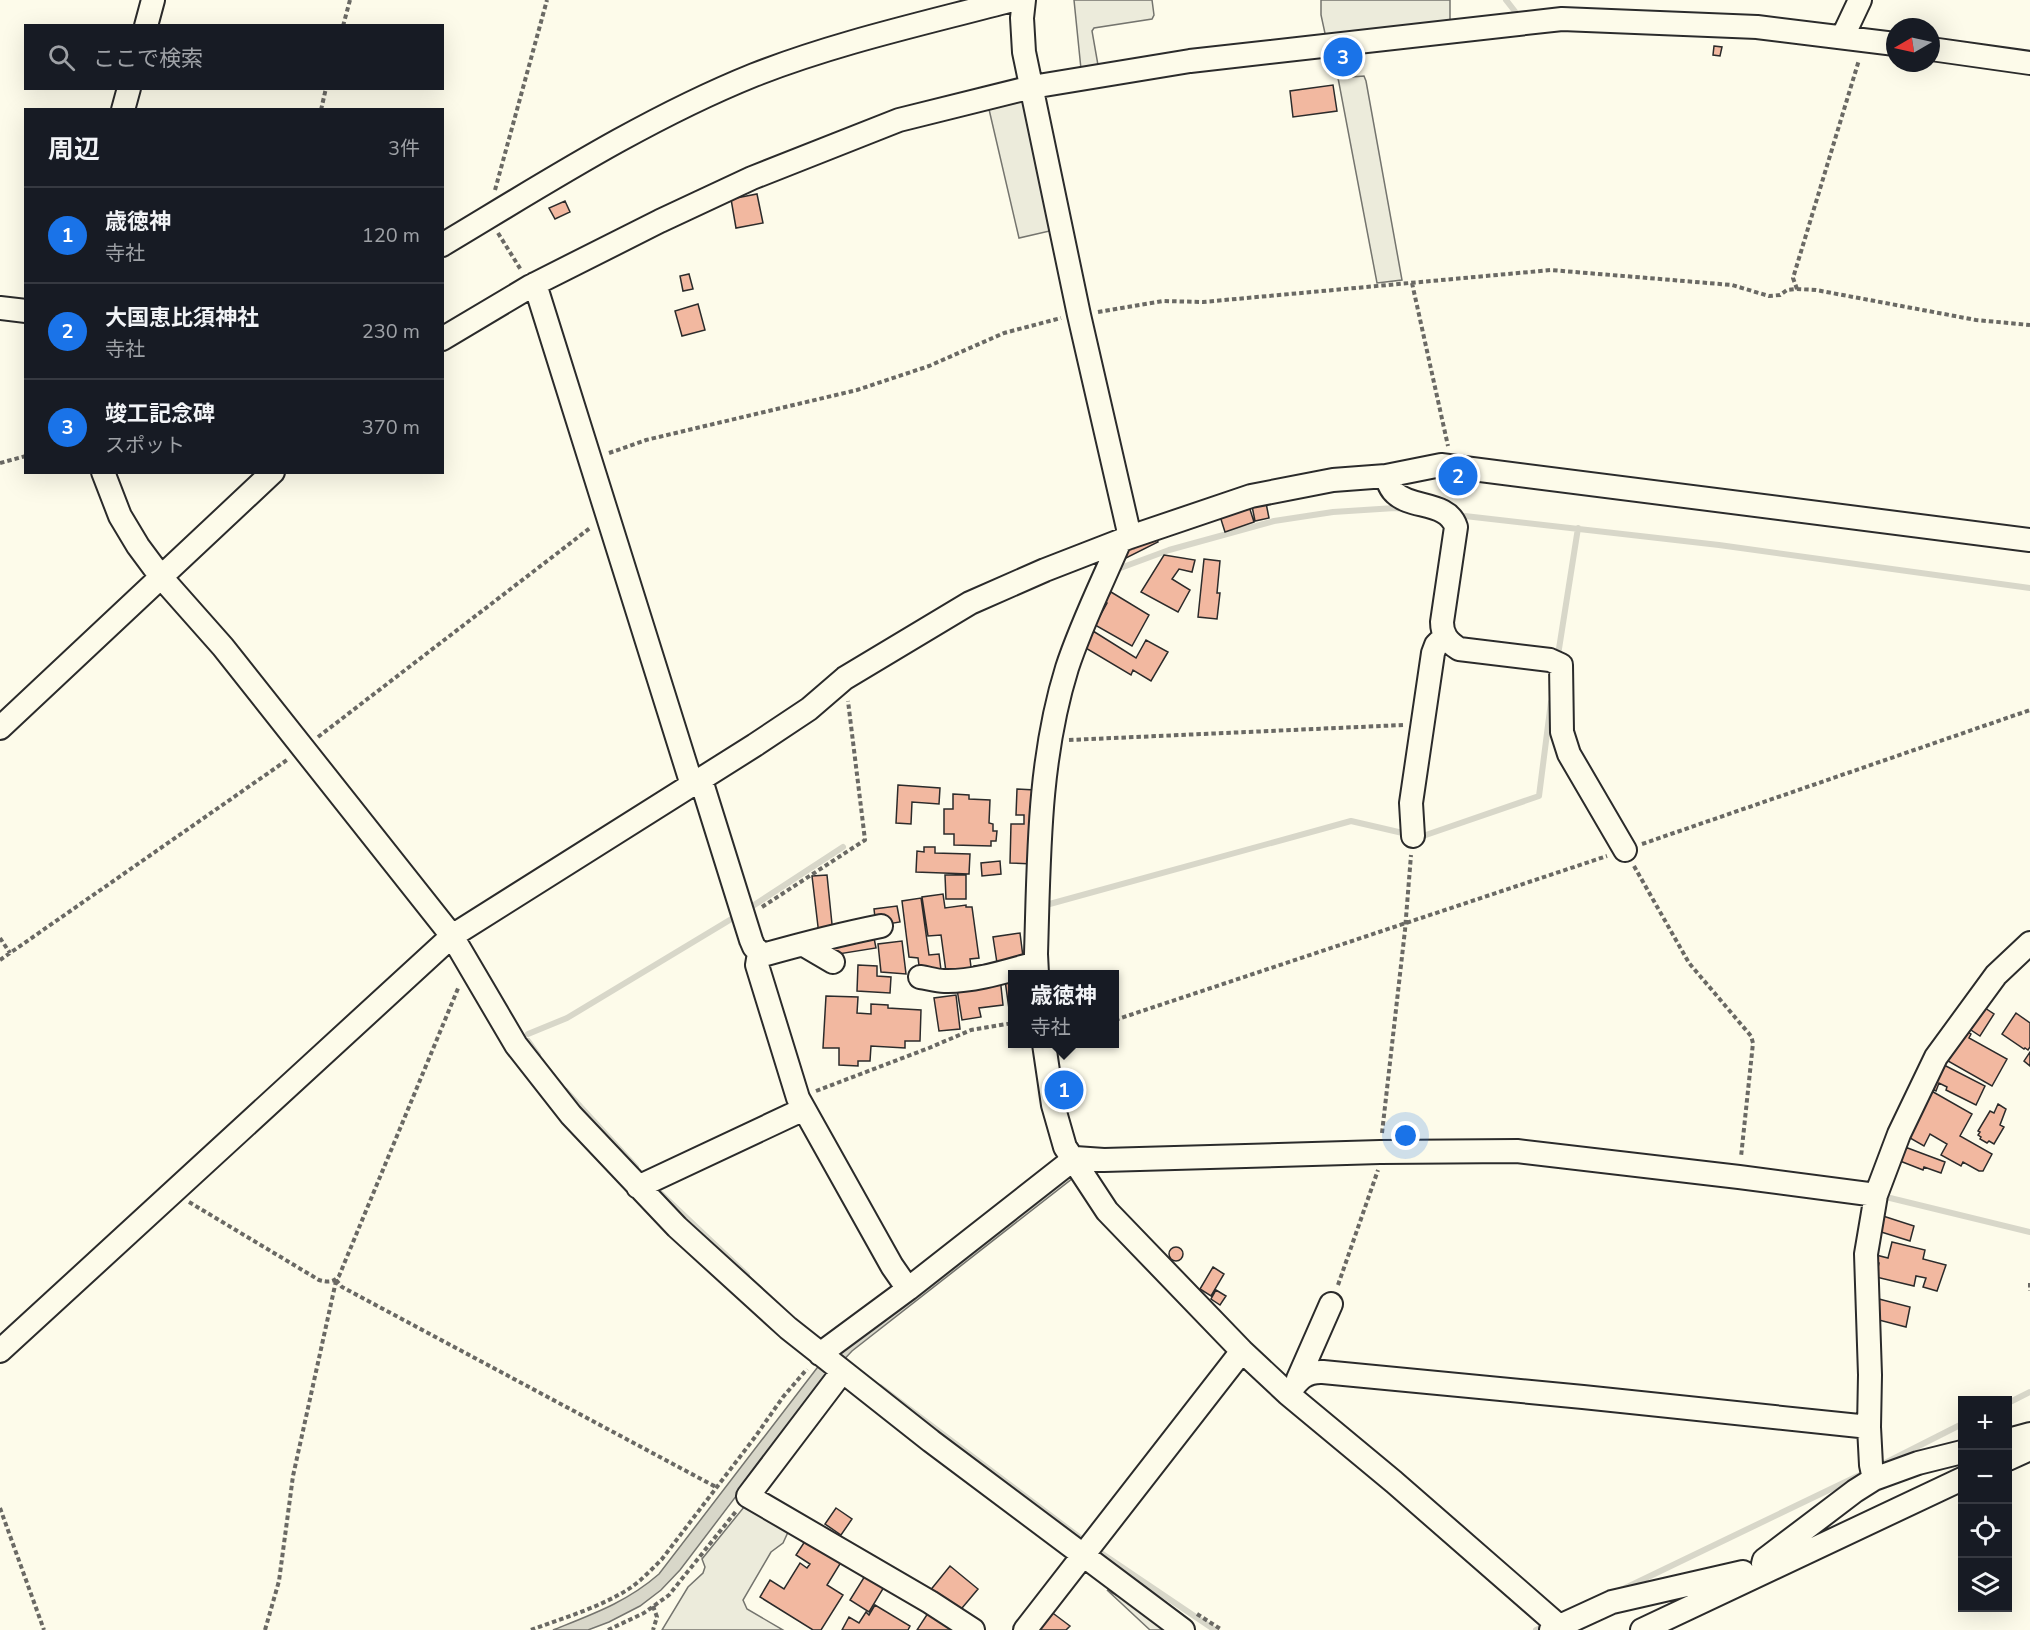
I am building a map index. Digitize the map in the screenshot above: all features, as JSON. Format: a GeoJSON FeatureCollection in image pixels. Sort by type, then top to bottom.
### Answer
{"type":"FeatureCollection","features":[{"type":"Feature","properties":{"kind":"street"},"geometry":{"type":"LineString","coordinates":[[147,24],[153,0]]}},
{"type":"Feature","properties":{"kind":"street"},"geometry":{"type":"LineString","coordinates":[[444,244],[670,113],[754,75],[839,45],[1012,0]]}},
{"type":"Feature","properties":{"kind":"street"},"geometry":{"type":"LineString","coordinates":[[1024,0],[1022,38],[1125,539],[1067,668],[1051,741],[1041,803],[1037,969]]}},
{"type":"Feature","properties":{"kind":"street"},"geometry":{"type":"LineString","coordinates":[[1854,38],[1860,0]]}},
{"type":"Feature","properties":{"kind":"street"},"geometry":{"type":"LineString","coordinates":[[444,338],[533,285],[752,178],[899,120],[1032,87],[1190,61],[1562,19],[1757,27],[1886,43]]}},
{"type":"Feature","properties":{"kind":"street"},"geometry":{"type":"LineString","coordinates":[[1940,50],[2030,63]]}},
{"type":"Feature","properties":{"kind":"street"},"geometry":{"type":"LineString","coordinates":[[124,108],[128,90]]}},
{"type":"Feature","properties":{"kind":"street"},"geometry":{"type":"LineString","coordinates":[[533,285],[696,782],[754,947],[764,955]]}},
{"type":"Feature","properties":{"kind":"street"},"geometry":{"type":"LineString","coordinates":[[0,308],[24,311]]}},
{"type":"Feature","properties":{"kind":"street"},"geometry":{"type":"LineString","coordinates":[[0,1351],[452,936],[801,714],[845,678],[970,603],[1046,570],[1125,539],[1251,496],[1333,480],[1386,476],[1441,465],[2030,540]]}},
{"type":"Feature","properties":{"kind":"street"},"geometry":{"type":"LineString","coordinates":[[104,474],[120,516],[161,577],[223,647],[452,936],[516,1045],[541,1078],[571,1115],[638,1187],[735,1281],[831,1364],[1183,1630]]}},
{"type":"Feature","properties":{"kind":"street"},"geometry":{"type":"LineString","coordinates":[[0,728],[271,474]]}},
{"type":"Feature","properties":{"kind":"street"},"geometry":{"type":"LineString","coordinates":[[1386,476],[1391,490],[1401,498],[1443,512],[1454,520],[1456,527],[1442,622],[1445,636],[1460,649],[1550,660],[1560,664],[1563,739],[1569,754],[1625,850]]}},
{"type":"Feature","properties":{"kind":"street"},"geometry":{"type":"LineString","coordinates":[[1413,836],[1411,803],[1433,653],[1439,640],[1445,636]]}},
{"type":"Feature","properties":{"kind":"street"},"geometry":{"type":"LineString","coordinates":[[881,926],[827,937],[764,955],[758,959],[758,965],[801,1103],[886,1256],[908,1289]]}},
{"type":"Feature","properties":{"kind":"street"},"geometry":{"type":"LineString","coordinates":[[1874,1479],[1869,1427],[1870,1375],[1866,1254],[1876,1195],[1899,1134],[1936,1057],[1996,975],[2030,943]]}},
{"type":"Feature","properties":{"kind":"street"},"geometry":{"type":"LineString","coordinates":[[804,945],[833,962]]}},
{"type":"Feature","properties":{"kind":"street"},"geometry":{"type":"LineString","coordinates":[[920,977],[942,981],[1008,973]]}},
{"type":"Feature","properties":{"kind":"street"},"geometry":{"type":"LineString","coordinates":[[1045,1048],[1053,1105],[1065,1147],[1076,1159],[1107,1212],[1242,1351],[1293,1387],[1555,1628],[1612,1602],[1740,1572],[1759,1573]]}},
{"type":"Feature","properties":{"kind":"street"},"geometry":{"type":"LineString","coordinates":[[638,1187],[801,1103]]}},
{"type":"Feature","properties":{"kind":"street"},"geometry":{"type":"LineString","coordinates":[[973,1630],[930,1602],[748,1496],[831,1364],[908,1289],[1076,1159],[1104,1161],[1380,1158],[1517,1151],[1876,1195]]}},
{"type":"Feature","properties":{"kind":"street"},"geometry":{"type":"LineString","coordinates":[[1293,1387],[1331,1304]]}},
{"type":"Feature","properties":{"kind":"street"},"geometry":{"type":"LineString","coordinates":[[1025,1630],[1242,1351]]}},
{"type":"Feature","properties":{"kind":"street"},"geometry":{"type":"LineString","coordinates":[[1293,1387],[1309,1373],[1323,1372],[1582,1396],[1869,1427]]}},
{"type":"Feature","properties":{"kind":"street"},"geometry":{"type":"LineString","coordinates":[[2012,1439],[2030,1434]]}},
{"type":"Feature","properties":{"kind":"street"},"geometry":{"type":"LineString","coordinates":[[2012,1457],[2030,1449]]}},
{"type":"Feature","properties":{"kind":"street"},"geometry":{"type":"LineString","coordinates":[[1759,1573],[1764,1560],[1874,1479],[1918,1463],[1958,1453]]}},
{"type":"Feature","properties":{"kind":"street"},"geometry":{"type":"LineString","coordinates":[[1642,1630],[1958,1481]]}},
{"type":"Feature","properties":{"kind":"path"},"geometry":{"type":"LineString","coordinates":[[344,24],[350,0]]}},
{"type":"Feature","properties":{"kind":"path"},"geometry":{"type":"LineString","coordinates":[[533,285],[489,217],[547,0]]}},
{"type":"Feature","properties":{"kind":"path"},"geometry":{"type":"LineString","coordinates":[[1797,289],[1793,278],[1854,38]]}},
{"type":"Feature","properties":{"kind":"path"},"geometry":{"type":"LineString","coordinates":[[321,108],[326,90]]}},
{"type":"Feature","properties":{"kind":"path"},"geometry":{"type":"LineString","coordinates":[[589,459],[646,440],[857,390],[929,366],[1004,333],[1046,321],[1163,301],[1203,302],[1551,270],[1732,285],[1769,296],[1797,289],[1816,290],[1976,320],[2030,325]]}},
{"type":"Feature","properties":{"kind":"path"},"geometry":{"type":"LineString","coordinates":[[1412,283],[1453,465]]}},
{"type":"Feature","properties":{"kind":"path"},"geometry":{"type":"LineString","coordinates":[[0,464],[24,457]]}},
{"type":"Feature","properties":{"kind":"path"},"geometry":{"type":"LineString","coordinates":[[744,919],[865,840],[845,678]]}},
{"type":"Feature","properties":{"kind":"path"},"geometry":{"type":"LineString","coordinates":[[1119,1019],[1625,850],[2030,710]]}},
{"type":"Feature","properties":{"kind":"path"},"geometry":{"type":"LineString","coordinates":[[1051,741],[1275,729],[1363,728],[1396,724],[1422,727]]}},
{"type":"Feature","properties":{"kind":"path"},"geometry":{"type":"LineString","coordinates":[[1331,1304],[1380,1158],[1413,836]]}},
{"type":"Feature","properties":{"kind":"path"},"geometry":{"type":"LineString","coordinates":[[1625,850],[1689,963],[1751,1036],[1753,1044],[1739,1177]]}},
{"type":"Feature","properties":{"kind":"path"},"geometry":{"type":"LineString","coordinates":[[0,938],[10,952]]}},
{"type":"Feature","properties":{"kind":"path"},"geometry":{"type":"LineString","coordinates":[[265,1630],[279,1581],[293,1476],[336,1280],[461,980],[471,968]]}},
{"type":"Feature","properties":{"kind":"path"},"geometry":{"type":"LineString","coordinates":[[801,1103],[970,1030],[1008,1024]]}},
{"type":"Feature","properties":{"kind":"path"},"geometry":{"type":"LineString","coordinates":[[173,1192],[319,1280],[328,1282],[336,1280],[353,1292],[716,1487]]}},
{"type":"Feature","properties":{"kind":"path"},"geometry":{"type":"LineString","coordinates":[[2030,1283],[2030,1291]]}},
{"type":"Feature","properties":{"kind":"path"},"geometry":{"type":"LineString","coordinates":[[531,1630],[610,1599],[628,1590],[646,1576],[662,1559],[783,1397],[831,1364]]}},
{"type":"Feature","properties":{"kind":"path"},"geometry":{"type":"LineString","coordinates":[[608,1630],[644,1613],[669,1595],[748,1496]]}},
{"type":"Feature","properties":{"kind":"path"},"geometry":{"type":"LineString","coordinates":[[0,1508],[44,1630]]}},
{"type":"Feature","properties":{"kind":"path"},"geometry":{"type":"LineString","coordinates":[[653,1606],[657,1617],[653,1630]]}},
{"type":"Feature","properties":{"kind":"shaded area"},"geometry":{"type":"Polygon","coordinates":[[[1074,0],[1152,0],[1154,15],[1152,19],[1094,28],[1092,31],[1098,65],[1081,69],[1074,0]]]}},
{"type":"Feature","properties":{"kind":"shaded area"},"geometry":{"type":"Polygon","coordinates":[[[1321,0],[1450,0],[1450,22],[1326,38],[1321,15],[1321,0]]]}},
{"type":"Feature","properties":{"kind":"shaded area"},"geometry":{"type":"Polygon","coordinates":[[[1364,76],[1402,280],[1377,283],[1338,78],[1364,76]]]}},
{"type":"Feature","properties":{"kind":"shaded area"},"geometry":{"type":"Polygon","coordinates":[[[1026,96],[1054,230],[1019,238],[988,105],[1026,96]]]}},
{"type":"Feature","properties":{"kind":"shaded area"},"geometry":{"type":"Polygon","coordinates":[[[1069,1172],[1073,1178],[852,1351],[822,1383],[680,1570],[661,1590],[640,1606],[588,1630],[553,1630],[622,1600],[659,1574],[817,1368],[833,1353],[1069,1172]]]}},
{"type":"Feature","properties":{"kind":"shaded area"},"geometry":{"type":"Polygon","coordinates":[[[748,1505],[789,1530],[783,1543],[771,1552],[743,1600],[747,1609],[783,1630],[662,1630],[688,1587],[703,1573],[705,1567],[702,1559],[748,1505]]]}},
{"type":"Feature","properties":{"kind":"shaded area"},"geometry":{"type":"Polygon","coordinates":[[[1107,1590],[1131,1603],[1165,1630],[1150,1630],[1107,1590]]]}},
{"type":"Feature","properties":{"kind":"building"},"geometry":{"type":"Polygon","coordinates":[[[1714,46],[1722,47],[1720,56],[1713,55],[1714,46]]]}},
{"type":"Feature","properties":{"kind":"building"},"geometry":{"type":"Polygon","coordinates":[[[1333,85],[1337,111],[1293,117],[1290,91],[1333,85]]]}},
{"type":"Feature","properties":{"kind":"building"},"geometry":{"type":"Polygon","coordinates":[[[757,194],[763,223],[736,228],[731,199],[757,194]]]}},
{"type":"Feature","properties":{"kind":"building"},"geometry":{"type":"Polygon","coordinates":[[[565,201],[570,212],[555,219],[549,208],[565,201]]]}},
{"type":"Feature","properties":{"kind":"building"},"geometry":{"type":"Polygon","coordinates":[[[689,274],[693,289],[683,291],[680,276],[689,274]]]}},
{"type":"Feature","properties":{"kind":"building"},"geometry":{"type":"Polygon","coordinates":[[[698,304],[705,330],[682,336],[675,311],[698,304]]]}},
{"type":"Feature","properties":{"kind":"building"},"geometry":{"type":"Polygon","coordinates":[[[1265,498],[1269,518],[1255,521],[1251,501],[1265,498]]]}},
{"type":"Feature","properties":{"kind":"building"},"geometry":{"type":"Polygon","coordinates":[[[1248,503],[1254,522],[1225,532],[1219,513],[1248,503]]]}},
{"type":"Feature","properties":{"kind":"building"},"geometry":{"type":"Polygon","coordinates":[[[1154,534],[1158,542],[1126,558],[1123,550],[1154,534]]]}},
{"type":"Feature","properties":{"kind":"building"},"geometry":{"type":"Polygon","coordinates":[[[1164,555],[1195,560],[1192,572],[1179,569],[1172,579],[1190,590],[1178,612],[1141,592],[1164,555]]]}},
{"type":"Feature","properties":{"kind":"building"},"geometry":{"type":"Polygon","coordinates":[[[1204,559],[1220,561],[1217,619],[1198,617],[1204,559]]]}},
{"type":"Feature","properties":{"kind":"building"},"geometry":{"type":"Polygon","coordinates":[[[1111,592],[1149,615],[1132,646],[1095,625],[1111,592]]]}},
{"type":"Feature","properties":{"kind":"building"},"geometry":{"type":"Polygon","coordinates":[[[1093,631],[1136,658],[1146,640],[1168,652],[1151,681],[1133,670],[1131,675],[1084,647],[1093,631]]]}},
{"type":"Feature","properties":{"kind":"building"},"geometry":{"type":"Polygon","coordinates":[[[898,785],[940,788],[939,804],[912,802],[911,824],[896,823],[898,785]]]}},
{"type":"Feature","properties":{"kind":"building"},"geometry":{"type":"Polygon","coordinates":[[[1017,789],[1035,790],[1034,864],[1010,863],[1011,824],[1024,824],[1024,815],[1016,815],[1017,789]]]}},
{"type":"Feature","properties":{"kind":"building"},"geometry":{"type":"Polygon","coordinates":[[[953,794],[969,795],[969,799],[990,800],[989,823],[993,824],[993,831],[997,831],[996,841],[991,841],[991,846],[954,845],[954,834],[944,834],[944,809],[953,809],[953,794]]]}},
{"type":"Feature","properties":{"kind":"building"},"geometry":{"type":"Polygon","coordinates":[[[924,847],[935,847],[935,853],[970,854],[969,874],[916,872],[917,851],[924,852],[924,847]]]}},
{"type":"Feature","properties":{"kind":"building"},"geometry":{"type":"Polygon","coordinates":[[[1000,861],[1001,874],[982,876],[981,863],[1000,861]]]}},
{"type":"Feature","properties":{"kind":"building"},"geometry":{"type":"Polygon","coordinates":[[[827,875],[833,934],[819,935],[812,876],[827,875]]]}},
{"type":"Feature","properties":{"kind":"building"},"geometry":{"type":"Polygon","coordinates":[[[945,875],[966,875],[966,899],[946,899],[945,875]]]}},
{"type":"Feature","properties":{"kind":"building"},"geometry":{"type":"Polygon","coordinates":[[[943,894],[945,908],[966,905],[966,907],[972,907],[979,958],[970,959],[972,975],[947,979],[941,935],[928,936],[922,897],[943,894]]]}},
{"type":"Feature","properties":{"kind":"building"},"geometry":{"type":"Polygon","coordinates":[[[921,898],[929,955],[939,954],[941,970],[920,973],[918,958],[909,957],[902,901],[921,898]]]}},
{"type":"Feature","properties":{"kind":"building"},"geometry":{"type":"Polygon","coordinates":[[[897,906],[900,922],[876,926],[874,909],[897,906]]]}},
{"type":"Feature","properties":{"kind":"building"},"geometry":{"type":"Polygon","coordinates":[[[873,933],[876,948],[826,956],[823,940],[873,933]]]}},
{"type":"Feature","properties":{"kind":"building"},"geometry":{"type":"Polygon","coordinates":[[[1020,933],[1024,965],[975,975],[974,966],[997,963],[993,937],[1020,933]]]}},
{"type":"Feature","properties":{"kind":"building"},"geometry":{"type":"Polygon","coordinates":[[[902,941],[906,974],[881,972],[878,944],[902,941]]]}},
{"type":"Feature","properties":{"kind":"building"},"geometry":{"type":"Polygon","coordinates":[[[858,965],[877,966],[877,976],[891,977],[890,993],[857,991],[858,965]]]}},
{"type":"Feature","properties":{"kind":"building"},"geometry":{"type":"Polygon","coordinates":[[[1004,973],[1008,973],[1008,1002],[1004,973]]]}},
{"type":"Feature","properties":{"kind":"building"},"geometry":{"type":"Polygon","coordinates":[[[1000,977],[1003,1005],[979,1008],[981,1017],[962,1020],[956,983],[1000,977]]]}},
{"type":"Feature","properties":{"kind":"building"},"geometry":{"type":"Polygon","coordinates":[[[956,995],[960,1029],[939,1031],[934,998],[956,995]]]}},
{"type":"Feature","properties":{"kind":"building"},"geometry":{"type":"Polygon","coordinates":[[[826,996],[858,997],[857,1013],[871,1014],[871,1004],[888,1005],[888,1008],[921,1010],[920,1041],[905,1041],[905,1048],[871,1046],[870,1061],[858,1061],[858,1066],[839,1065],[839,1048],[823,1048],[826,996]]]}},
{"type":"Feature","properties":{"kind":"building"},"geometry":{"type":"Polygon","coordinates":[[[1982,1006],[1994,1014],[1980,1036],[1968,1028],[1982,1006]]]}},
{"type":"Feature","properties":{"kind":"building"},"geometry":{"type":"Polygon","coordinates":[[[2016,1013],[2030,1023],[2028,1050],[2002,1034],[2016,1013]]]}},
{"type":"Feature","properties":{"kind":"building"},"geometry":{"type":"Polygon","coordinates":[[[1965,1030],[1971,1034],[1969,1038],[2007,1059],[1992,1086],[1948,1061],[1965,1030]]]}},
{"type":"Feature","properties":{"kind":"building"},"geometry":{"type":"Polygon","coordinates":[[[2030,1052],[2030,1066],[2024,1061],[2030,1052]]]}},
{"type":"Feature","properties":{"kind":"building"},"geometry":{"type":"Polygon","coordinates":[[[1942,1064],[1985,1086],[1976,1105],[1946,1090],[1947,1087],[1939,1083],[1936,1091],[1930,1088],[1942,1064]]]}},
{"type":"Feature","properties":{"kind":"building"},"geometry":{"type":"Polygon","coordinates":[[[1067,1084],[1069,1095],[1061,1097],[1059,1085],[1067,1084]]]}},
{"type":"Feature","properties":{"kind":"building"},"geometry":{"type":"Polygon","coordinates":[[[1928,1089],[1972,1114],[1960,1136],[1992,1154],[1983,1171],[1963,1162],[1961,1166],[1941,1155],[1947,1144],[1930,1134],[1924,1146],[1903,1134],[1928,1089]]]}},
{"type":"Feature","properties":{"kind":"building"},"geometry":{"type":"Polygon","coordinates":[[[1998,1104],[2006,1109],[2000,1125],[2004,1127],[1994,1144],[1989,1141],[1987,1143],[1980,1139],[1978,1131],[1990,1111],[1994,1113],[1998,1104]]]}},
{"type":"Feature","properties":{"kind":"building"},"geometry":{"type":"Polygon","coordinates":[[[1905,1147],[1945,1162],[1941,1173],[1924,1167],[1923,1170],[1900,1161],[1905,1147]]]}},
{"type":"Feature","properties":{"kind":"building"},"geometry":{"type":"Polygon","coordinates":[[[1883,1216],[1914,1226],[1910,1241],[1878,1231],[1883,1216]]]}},
{"type":"Feature","properties":{"kind":"building"},"geometry":{"type":"Polygon","coordinates":[[[1892,1242],[1925,1250],[1923,1259],[1946,1265],[1937,1291],[1923,1287],[1926,1278],[1916,1276],[1914,1286],[1876,1277],[1879,1263],[1874,1262],[1876,1255],[1888,1258],[1892,1242]]]}},
{"type":"Feature","properties":{"kind":"building"},"geometry":{"type":"Polygon","coordinates":[[[1176,1247],[1181,1249],[1183,1254],[1181,1259],[1176,1261],[1171,1259],[1169,1254],[1171,1249],[1176,1247]]]}},
{"type":"Feature","properties":{"kind":"building"},"geometry":{"type":"Polygon","coordinates":[[[1213,1267],[1224,1274],[1211,1296],[1200,1289],[1213,1267]]]}},
{"type":"Feature","properties":{"kind":"building"},"geometry":{"type":"Polygon","coordinates":[[[1216,1290],[1226,1296],[1220,1305],[1211,1299],[1216,1290]]]}},
{"type":"Feature","properties":{"kind":"building"},"geometry":{"type":"Polygon","coordinates":[[[1879,1299],[1910,1307],[1906,1327],[1875,1319],[1879,1299]]]}},
{"type":"Feature","properties":{"kind":"building"},"geometry":{"type":"Polygon","coordinates":[[[836,1508],[852,1519],[841,1535],[825,1524],[836,1508]]]}},
{"type":"Feature","properties":{"kind":"building"},"geometry":{"type":"Polygon","coordinates":[[[809,1535],[843,1559],[827,1585],[843,1595],[821,1630],[813,1630],[760,1597],[770,1580],[784,1589],[800,1563],[807,1568],[810,1564],[796,1555],[809,1535]]]}},
{"type":"Feature","properties":{"kind":"building"},"geometry":{"type":"Polygon","coordinates":[[[950,1566],[978,1589],[957,1614],[929,1592],[950,1566]]]}},
{"type":"Feature","properties":{"kind":"building"},"geometry":{"type":"Polygon","coordinates":[[[868,1571],[887,1582],[869,1612],[850,1600],[868,1571]]]}},
{"type":"Feature","properties":{"kind":"building"},"geometry":{"type":"Polygon","coordinates":[[[875,1605],[910,1626],[908,1630],[842,1630],[849,1617],[859,1623],[866,1612],[869,1615],[875,1605]]]}},
{"type":"Feature","properties":{"kind":"building"},"geometry":{"type":"Polygon","coordinates":[[[930,1610],[956,1630],[917,1630],[930,1610]]]}},
{"type":"Feature","properties":{"kind":"building"},"geometry":{"type":"Polygon","coordinates":[[[1050,1611],[1070,1626],[1066,1630],[1035,1630],[1050,1611]]]}},
{"type":"Feature","properties":{"kind":"waterway"},"geometry":{"type":"LineString","coordinates":[[1506,0],[1517,14]]}},
{"type":"Feature","properties":{"kind":"waterway"},"geometry":{"type":"LineString","coordinates":[[1115,570],[1169,550],[1274,521],[1333,512],[1404,509]]}},
{"type":"Feature","properties":{"kind":"waterway"},"geometry":{"type":"LineString","coordinates":[[1456,515],[1719,545],[2030,588]]}},
{"type":"Feature","properties":{"kind":"waterway"},"geometry":{"type":"LineString","coordinates":[[1558,655],[1578,528]]}},
{"type":"Feature","properties":{"kind":"waterway"},"geometry":{"type":"LineString","coordinates":[[1046,905],[1351,821],[1420,837],[1539,796],[1551,702]]}},
{"type":"Feature","properties":{"kind":"waterway"},"geometry":{"type":"LineString","coordinates":[[748,909],[843,847]]}},
{"type":"Feature","properties":{"kind":"waterway"},"geometry":{"type":"LineString","coordinates":[[528,1034],[567,1018],[738,915]]}},
{"type":"Feature","properties":{"kind":"waterway"},"geometry":{"type":"LineString","coordinates":[[528,1041],[538,1055]]}},
{"type":"Feature","properties":{"kind":"waterway"},"geometry":{"type":"LineString","coordinates":[[566,1091],[636,1167]]}},
{"type":"Feature","properties":{"kind":"waterway"},"geometry":{"type":"LineString","coordinates":[[656,1189],[747,1275]]}},
{"type":"Feature","properties":{"kind":"waterway"},"geometry":{"type":"LineString","coordinates":[[1886,1197],[2030,1232]]}},
{"type":"Feature","properties":{"kind":"waterway"},"geometry":{"type":"LineString","coordinates":[[880,1387],[1083,1540]]}},
{"type":"Feature","properties":{"kind":"waterway"},"geometry":{"type":"LineString","coordinates":[[2012,1401],[2030,1392]]}},
{"type":"Feature","properties":{"kind":"waterway"},"geometry":{"type":"LineString","coordinates":[[1881,1465],[1958,1426]]}},
{"type":"Feature","properties":{"kind":"waterway"},"geometry":{"type":"LineString","coordinates":[[1621,1590],[1862,1474]]}},
{"type":"Feature","properties":{"kind":"waterway"},"geometry":{"type":"LineString","coordinates":[[1095,1549],[1215,1630]]}},
{"type":"Feature","properties":{"kind":"waterway"},"geometry":{"type":"LineString","coordinates":[[1536,1630],[1547,1625]]}},
{"type":"Feature","properties":{"kind":"place","name":"竣工記念碑"},"geometry":{"type":"Point","coordinates":[1343,57]}},
{"type":"Feature","properties":{"kind":"place","name":"大国恵比須神社"},"geometry":{"type":"Point","coordinates":[1458,476]}},
{"type":"Feature","properties":{"kind":"place","name":"歳徳神"},"geometry":{"type":"Point","coordinates":[1064,1090]}}]}
